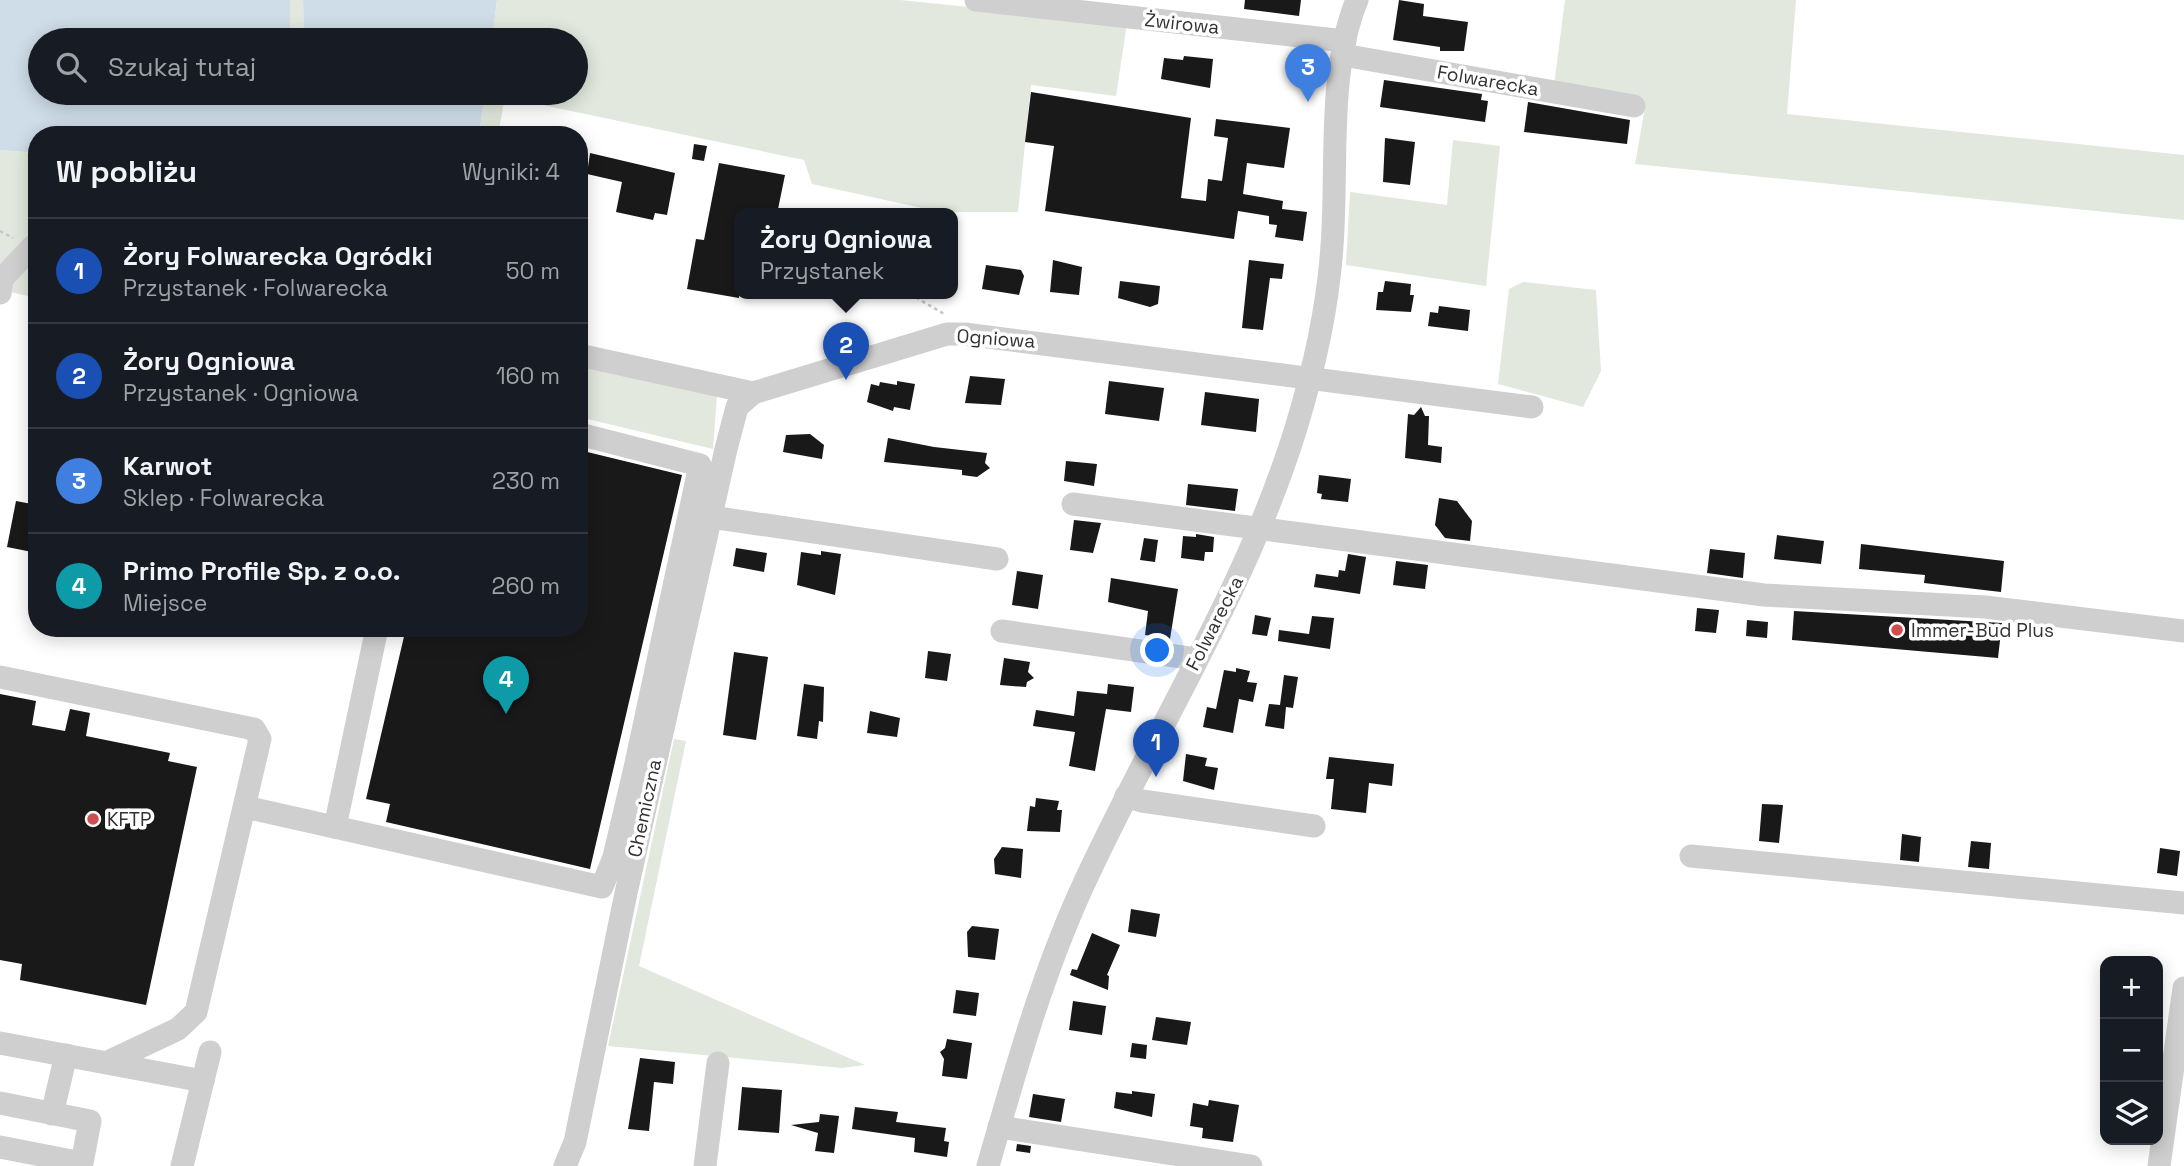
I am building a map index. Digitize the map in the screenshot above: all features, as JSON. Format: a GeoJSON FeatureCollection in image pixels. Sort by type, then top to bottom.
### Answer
{"type":"FeatureCollection","features":[{"type":"Feature","properties":{"kind":"street","name":"Żwirowa"},"geometry":{"type":"LineString","coordinates":[[976,0],[1141,9],[1344,48]]}},
{"type":"Feature","properties":{"kind":"street","name":"Folwarecka"},"geometry":{"type":"LineString","coordinates":[[988,1166],[1056,948],[1126,796],[1261,528],[1277,487],[1310,376],[1325,313],[1332,247],[1344,48],[1357,0]]}},
{"type":"Feature","properties":{"kind":"street","name":"Folwarecka"},"geometry":{"type":"LineString","coordinates":[[1344,48],[1634,106]]}},
{"type":"Feature","properties":{"kind":"street"},"geometry":{"type":"LineString","coordinates":[[0,293],[2,279],[28,251]]}},
{"type":"Feature","properties":{"kind":"street","name":"Ogniowa"},"geometry":{"type":"LineString","coordinates":[[753,393],[947,334],[965,334],[1310,376],[1532,407]]}},
{"type":"Feature","properties":{"kind":"street"},"geometry":{"type":"LineString","coordinates":[[588,357],[753,393]]}},
{"type":"Feature","properties":{"kind":"street"},"geometry":{"type":"LineString","coordinates":[[602,887],[614,857],[716,461],[737,407],[753,393]]}},
{"type":"Feature","properties":{"kind":"street"},"geometry":{"type":"LineString","coordinates":[[588,436],[716,461]]}},
{"type":"Feature","properties":{"kind":"street","name":"Chemiczna"},"geometry":{"type":"LineString","coordinates":[[565,1166],[575,1142],[626,893],[711,517],[716,461]]}},
{"type":"Feature","properties":{"kind":"street"},"geometry":{"type":"LineString","coordinates":[[1073,504],[1764,595],[1985,607],[2184,631]]}},
{"type":"Feature","properties":{"kind":"street"},"geometry":{"type":"LineString","coordinates":[[711,517],[997,559]]}},
{"type":"Feature","properties":{"kind":"street"},"geometry":{"type":"LineString","coordinates":[[1002,631],[1196,659]]}},
{"type":"Feature","properties":{"kind":"street"},"geometry":{"type":"LineString","coordinates":[[335,827],[375,637]]}},
{"type":"Feature","properties":{"kind":"street"},"geometry":{"type":"LineString","coordinates":[[0,677],[254,729],[260,739],[196,1012],[178,1029],[108,1062]]}},
{"type":"Feature","properties":{"kind":"street"},"geometry":{"type":"LineString","coordinates":[[1126,796],[1142,801],[1314,826]]}},
{"type":"Feature","properties":{"kind":"street"},"geometry":{"type":"LineString","coordinates":[[245,807],[626,893]]}},
{"type":"Feature","properties":{"kind":"street"},"geometry":{"type":"LineString","coordinates":[[1691,856],[2184,903]]}},
{"type":"Feature","properties":{"kind":"street"},"geometry":{"type":"LineString","coordinates":[[2159,1166],[2184,988]]}},
{"type":"Feature","properties":{"kind":"street"},"geometry":{"type":"LineString","coordinates":[[0,1043],[203,1081]]}},
{"type":"Feature","properties":{"kind":"street"},"geometry":{"type":"LineString","coordinates":[[182,1166],[210,1052]]}},
{"type":"Feature","properties":{"kind":"street"},"geometry":{"type":"LineString","coordinates":[[52,1114],[66,1055]]}},
{"type":"Feature","properties":{"kind":"street"},"geometry":{"type":"LineString","coordinates":[[705,1166],[718,1063]]}},
{"type":"Feature","properties":{"kind":"street"},"geometry":{"type":"LineString","coordinates":[[0,1103],[90,1121],[82,1163],[0,1147]]}},
{"type":"Feature","properties":{"kind":"street"},"geometry":{"type":"LineString","coordinates":[[999,1127],[1251,1166]]}},
{"type":"Feature","properties":{"kind":"path"},"geometry":{"type":"LineString","coordinates":[[918,299],[957,321],[965,334]]}},
{"type":"Feature","properties":{"kind":"shaded area"},"geometry":{"type":"Polygon","coordinates":[[[0,0],[290,0],[290,28],[28,28],[28,105],[483,105],[480,126],[28,126],[28,152],[0,150],[0,0]]]}},
{"type":"Feature","properties":{"kind":"shaded area"},"geometry":{"type":"Polygon","coordinates":[[[290,0],[303,0],[304,28],[290,28],[290,0]]]}},
{"type":"Feature","properties":{"kind":"shaded area"},"geometry":{"type":"Polygon","coordinates":[[[303,0],[497,0],[494,28],[304,28],[303,0]]]}},
{"type":"Feature","properties":{"kind":"shaded area"},"geometry":{"type":"Polygon","coordinates":[[[497,0],[900,0],[1127,23],[1116,96],[1031,85],[1018,212],[958,212],[958,208],[922,208],[812,184],[804,160],[543,105],[588,105],[588,28],[494,28],[497,0]]]}},
{"type":"Feature","properties":{"kind":"shaded area"},"geometry":{"type":"Polygon","coordinates":[[[1565,0],[1796,0],[1787,114],[2184,155],[2184,220],[1635,164],[1645,108],[1553,93],[1565,0]]]}},
{"type":"Feature","properties":{"kind":"shaded area"},"geometry":{"type":"Polygon","coordinates":[[[483,105],[504,105],[500,126],[480,126],[483,105]]]}},
{"type":"Feature","properties":{"kind":"shaded area"},"geometry":{"type":"Polygon","coordinates":[[[1453,140],[1500,146],[1486,286],[1346,265],[1350,192],[1447,205],[1453,140]]]}},
{"type":"Feature","properties":{"kind":"shaded area"},"geometry":{"type":"Polygon","coordinates":[[[0,150],[28,152],[28,296],[10,292],[0,295],[0,150]]]}},
{"type":"Feature","properties":{"kind":"shaded area"},"geometry":{"type":"Polygon","coordinates":[[[1523,282],[1596,290],[1601,371],[1583,407],[1498,384],[1509,289],[1523,282]]]}},
{"type":"Feature","properties":{"kind":"shaded area"},"geometry":{"type":"Polygon","coordinates":[[[588,365],[717,395],[713,449],[588,419],[588,365]]]}},
{"type":"Feature","properties":{"kind":"shaded area"},"geometry":{"type":"Polygon","coordinates":[[[674,739],[686,741],[639,966],[865,1065],[842,1068],[608,1046],[674,739]]]}},
{"type":"Feature","properties":{"kind":"building"},"geometry":{"type":"Polygon","coordinates":[[[1245,0],[1301,0],[1299,16],[1244,9],[1245,0]]]}},
{"type":"Feature","properties":{"kind":"building"},"geometry":{"type":"Polygon","coordinates":[[[1399,0],[1424,4],[1423,16],[1468,22],[1464,51],[1440,51],[1440,47],[1393,40],[1399,0]]]}},
{"type":"Feature","properties":{"kind":"building"},"geometry":{"type":"Polygon","coordinates":[[[1184,56],[1213,59],[1210,88],[1161,79],[1164,58],[1183,60],[1184,56]]]}},
{"type":"Feature","properties":{"kind":"building"},"geometry":{"type":"Polygon","coordinates":[[[1384,80],[1482,94],[1481,100],[1488,101],[1485,122],[1380,107],[1384,80]]]}},
{"type":"Feature","properties":{"kind":"building"},"geometry":{"type":"Polygon","coordinates":[[[1031,92],[1191,118],[1181,198],[1206,201],[1208,179],[1222,181],[1228,138],[1214,136],[1216,119],[1290,128],[1284,168],[1247,163],[1243,194],[1283,201],[1282,209],[1307,212],[1303,241],[1275,237],[1277,225],[1269,224],[1269,216],[1238,211],[1234,239],[1045,211],[1054,146],[1025,142],[1031,92]]]}},
{"type":"Feature","properties":{"kind":"building"},"geometry":{"type":"Polygon","coordinates":[[[1528,102],[1630,120],[1627,144],[1524,132],[1528,102]]]}},
{"type":"Feature","properties":{"kind":"building"},"geometry":{"type":"Polygon","coordinates":[[[1385,138],[1415,142],[1410,185],[1383,182],[1385,138]]]}},
{"type":"Feature","properties":{"kind":"building"},"geometry":{"type":"Polygon","coordinates":[[[694,144],[707,146],[704,161],[692,159],[694,144]]]}},
{"type":"Feature","properties":{"kind":"building"},"geometry":{"type":"Polygon","coordinates":[[[590,153],[675,173],[667,215],[655,213],[653,220],[616,212],[622,182],[588,174],[590,153]]]}},
{"type":"Feature","properties":{"kind":"building"},"geometry":{"type":"Polygon","coordinates":[[[719,163],[785,175],[778,208],[734,208],[734,297],[687,289],[696,239],[704,240],[719,163]]]}},
{"type":"Feature","properties":{"kind":"building"},"geometry":{"type":"Polygon","coordinates":[[[1053,260],[1082,267],[1079,295],[1050,292],[1053,260]]]}},
{"type":"Feature","properties":{"kind":"building"},"geometry":{"type":"Polygon","coordinates":[[[1249,260],[1284,264],[1282,279],[1270,278],[1263,330],[1242,328],[1249,260]]]}},
{"type":"Feature","properties":{"kind":"building"},"geometry":{"type":"Polygon","coordinates":[[[986,265],[1021,270],[1024,276],[1019,295],[982,289],[986,265]]]}},
{"type":"Feature","properties":{"kind":"building"},"geometry":{"type":"Polygon","coordinates":[[[1120,281],[1160,286],[1158,304],[1150,307],[1118,298],[1120,281]]]}},
{"type":"Feature","properties":{"kind":"building"},"geometry":{"type":"Polygon","coordinates":[[[1385,281],[1411,284],[1410,295],[1414,295],[1411,312],[1376,310],[1378,292],[1383,292],[1385,281]]]}},
{"type":"Feature","properties":{"kind":"building"},"geometry":{"type":"Polygon","coordinates":[[[1439,306],[1470,310],[1468,331],[1428,326],[1430,312],[1438,313],[1439,306]]]}},
{"type":"Feature","properties":{"kind":"building"},"geometry":{"type":"Polygon","coordinates":[[[970,376],[1005,379],[1001,405],[965,403],[970,376]]]}},
{"type":"Feature","properties":{"kind":"building"},"geometry":{"type":"Polygon","coordinates":[[[897,381],[915,384],[910,410],[894,407],[893,411],[867,402],[871,384],[879,386],[880,382],[897,385],[897,381]]]}},
{"type":"Feature","properties":{"kind":"building"},"geometry":{"type":"Polygon","coordinates":[[[1109,381],[1164,388],[1159,421],[1105,414],[1109,381]]]}},
{"type":"Feature","properties":{"kind":"building"},"geometry":{"type":"Polygon","coordinates":[[[1205,392],[1259,399],[1256,432],[1201,425],[1205,392]]]}},
{"type":"Feature","properties":{"kind":"building"},"geometry":{"type":"Polygon","coordinates":[[[1421,407],[1425,416],[1429,416],[1428,445],[1442,447],[1441,463],[1405,458],[1408,414],[1414,415],[1421,407]]]}},
{"type":"Feature","properties":{"kind":"building"},"geometry":{"type":"Polygon","coordinates":[[[810,434],[824,445],[822,459],[783,452],[786,435],[810,434]]]}},
{"type":"Feature","properties":{"kind":"building"},"geometry":{"type":"Polygon","coordinates":[[[888,438],[987,453],[985,463],[990,468],[977,477],[962,475],[962,470],[884,462],[888,438]]]}},
{"type":"Feature","properties":{"kind":"building"},"geometry":{"type":"Polygon","coordinates":[[[588,452],[682,475],[590,869],[386,822],[390,804],[366,799],[404,637],[588,637],[588,452]]]}},
{"type":"Feature","properties":{"kind":"building"},"geometry":{"type":"Polygon","coordinates":[[[1066,461],[1097,464],[1094,486],[1064,481],[1066,461]]]}},
{"type":"Feature","properties":{"kind":"building"},"geometry":{"type":"Polygon","coordinates":[[[1319,475],[1351,479],[1348,502],[1321,499],[1322,494],[1317,493],[1319,475]]]}},
{"type":"Feature","properties":{"kind":"building"},"geometry":{"type":"Polygon","coordinates":[[[1188,484],[1238,489],[1235,511],[1186,505],[1188,484]]]}},
{"type":"Feature","properties":{"kind":"building"},"geometry":{"type":"Polygon","coordinates":[[[1439,498],[1457,501],[1472,521],[1470,541],[1445,538],[1435,525],[1439,498]]]}},
{"type":"Feature","properties":{"kind":"building"},"geometry":{"type":"Polygon","coordinates":[[[16,501],[28,503],[28,551],[7,547],[16,501]]]}},
{"type":"Feature","properties":{"kind":"building"},"geometry":{"type":"Polygon","coordinates":[[[1074,520],[1101,523],[1093,553],[1070,550],[1074,520]]]}},
{"type":"Feature","properties":{"kind":"building"},"geometry":{"type":"Polygon","coordinates":[[[1196,534],[1214,537],[1213,552],[1205,552],[1204,561],[1181,558],[1183,536],[1196,537],[1196,534]]]}},
{"type":"Feature","properties":{"kind":"building"},"geometry":{"type":"Polygon","coordinates":[[[1777,535],[1824,541],[1821,564],[1774,559],[1777,535]]]}},
{"type":"Feature","properties":{"kind":"building"},"geometry":{"type":"Polygon","coordinates":[[[1144,538],[1158,540],[1155,562],[1140,560],[1144,538]]]}},
{"type":"Feature","properties":{"kind":"building"},"geometry":{"type":"Polygon","coordinates":[[[1861,544],[2004,561],[2001,592],[1924,583],[1925,575],[1859,569],[1861,544]]]}},
{"type":"Feature","properties":{"kind":"building"},"geometry":{"type":"Polygon","coordinates":[[[736,548],[767,553],[764,572],[733,566],[736,548]]]}},
{"type":"Feature","properties":{"kind":"building"},"geometry":{"type":"Polygon","coordinates":[[[1710,549],[1745,553],[1743,578],[1707,573],[1710,549]]]}},
{"type":"Feature","properties":{"kind":"building"},"geometry":{"type":"Polygon","coordinates":[[[821,551],[841,554],[835,595],[797,585],[801,552],[821,555],[821,551]]]}},
{"type":"Feature","properties":{"kind":"building"},"geometry":{"type":"Polygon","coordinates":[[[1348,554],[1366,557],[1360,594],[1314,587],[1316,574],[1338,577],[1339,570],[1345,571],[1348,554]]]}},
{"type":"Feature","properties":{"kind":"building"},"geometry":{"type":"Polygon","coordinates":[[[1396,561],[1428,565],[1425,589],[1393,585],[1396,561]]]}},
{"type":"Feature","properties":{"kind":"building"},"geometry":{"type":"Polygon","coordinates":[[[1017,571],[1043,575],[1038,609],[1012,605],[1017,571]]]}},
{"type":"Feature","properties":{"kind":"building"},"geometry":{"type":"Polygon","coordinates":[[[1111,578],[1178,589],[1170,639],[1145,635],[1148,611],[1108,602],[1111,578]]]}},
{"type":"Feature","properties":{"kind":"building"},"geometry":{"type":"Polygon","coordinates":[[[1697,608],[1719,610],[1716,633],[1695,631],[1697,608]]]}},
{"type":"Feature","properties":{"kind":"building","name":"Immer-Bud Plus"},"geometry":{"type":"Polygon","coordinates":[[[1794,611],[2002,623],[1998,658],[1792,640],[1794,611]]]}},
{"type":"Feature","properties":{"kind":"building"},"geometry":{"type":"Polygon","coordinates":[[[1255,615],[1271,618],[1267,636],[1252,634],[1255,615]]]}},
{"type":"Feature","properties":{"kind":"building"},"geometry":{"type":"Polygon","coordinates":[[[1312,616],[1334,618],[1330,649],[1278,641],[1279,630],[1309,634],[1312,616]]]}},
{"type":"Feature","properties":{"kind":"building"},"geometry":{"type":"Polygon","coordinates":[[[1747,620],[1768,622],[1767,638],[1746,636],[1747,620]]]}},
{"type":"Feature","properties":{"kind":"building"},"geometry":{"type":"Polygon","coordinates":[[[928,651],[951,654],[947,681],[925,678],[928,651]]]}},
{"type":"Feature","properties":{"kind":"building"},"geometry":{"type":"Polygon","coordinates":[[[734,652],[768,657],[756,740],[723,735],[734,652]]]}},
{"type":"Feature","properties":{"kind":"building"},"geometry":{"type":"Polygon","coordinates":[[[1004,658],[1030,662],[1028,672],[1034,678],[1027,682],[1026,687],[1000,685],[1004,658]]]}},
{"type":"Feature","properties":{"kind":"building"},"geometry":{"type":"Polygon","coordinates":[[[1236,668],[1250,671],[1247,682],[1257,683],[1253,702],[1239,699],[1233,733],[1203,727],[1207,707],[1216,709],[1224,670],[1236,672],[1236,668]]]}},
{"type":"Feature","properties":{"kind":"building"},"geometry":{"type":"Polygon","coordinates":[[[1284,675],[1298,677],[1293,708],[1286,707],[1284,729],[1265,726],[1269,704],[1280,705],[1284,675]]]}},
{"type":"Feature","properties":{"kind":"building"},"geometry":{"type":"Polygon","coordinates":[[[804,684],[824,687],[823,722],[819,721],[817,739],[797,736],[804,684]]]}},
{"type":"Feature","properties":{"kind":"building"},"geometry":{"type":"Polygon","coordinates":[[[1108,684],[1134,687],[1131,712],[1106,709],[1095,771],[1069,766],[1075,732],[1033,726],[1036,710],[1074,716],[1077,691],[1107,694],[1108,684]]]}},
{"type":"Feature","properties":{"kind":"building","name":"KFTP"},"geometry":{"type":"Polygon","coordinates":[[[0,694],[36,701],[32,725],[65,731],[70,709],[90,713],[86,736],[170,753],[168,761],[197,767],[146,1005],[20,980],[22,964],[0,960],[0,694]]]}},
{"type":"Feature","properties":{"kind":"building"},"geometry":{"type":"Polygon","coordinates":[[[870,711],[900,718],[897,737],[867,733],[870,711]]]}},
{"type":"Feature","properties":{"kind":"building"},"geometry":{"type":"Polygon","coordinates":[[[1186,754],[1207,758],[1205,766],[1218,768],[1214,790],[1183,781],[1186,754]]]}},
{"type":"Feature","properties":{"kind":"building"},"geometry":{"type":"Polygon","coordinates":[[[1329,757],[1394,764],[1392,786],[1369,783],[1366,813],[1331,809],[1334,779],[1326,779],[1329,757]]]}},
{"type":"Feature","properties":{"kind":"building"},"geometry":{"type":"Polygon","coordinates":[[[1036,798],[1059,801],[1057,810],[1062,810],[1060,832],[1027,831],[1030,806],[1035,807],[1036,798]]]}},
{"type":"Feature","properties":{"kind":"building"},"geometry":{"type":"Polygon","coordinates":[[[1762,804],[1783,805],[1779,843],[1759,841],[1762,804]]]}},
{"type":"Feature","properties":{"kind":"building"},"geometry":{"type":"Polygon","coordinates":[[[1902,834],[1921,837],[1919,862],[1900,860],[1902,834]]]}},
{"type":"Feature","properties":{"kind":"building"},"geometry":{"type":"Polygon","coordinates":[[[1971,841],[1991,843],[1989,869],[1968,867],[1971,841]]]}},
{"type":"Feature","properties":{"kind":"building"},"geometry":{"type":"Polygon","coordinates":[[[1002,847],[1023,849],[1021,878],[995,874],[994,859],[1002,847]]]}},
{"type":"Feature","properties":{"kind":"building"},"geometry":{"type":"Polygon","coordinates":[[[2160,848],[2180,851],[2177,876],[2157,873],[2160,848]]]}},
{"type":"Feature","properties":{"kind":"building"},"geometry":{"type":"Polygon","coordinates":[[[1131,909],[1160,914],[1156,937],[1128,932],[1131,909]]]}},
{"type":"Feature","properties":{"kind":"building"},"geometry":{"type":"Polygon","coordinates":[[[972,926],[999,929],[995,960],[968,957],[967,932],[972,926]]]}},
{"type":"Feature","properties":{"kind":"building"},"geometry":{"type":"Polygon","coordinates":[[[1092,933],[1120,945],[1107,975],[1108,990],[1070,975],[1072,969],[1077,970],[1092,933]]]}},
{"type":"Feature","properties":{"kind":"building"},"geometry":{"type":"Polygon","coordinates":[[[956,990],[979,993],[976,1016],[953,1013],[956,990]]]}},
{"type":"Feature","properties":{"kind":"building"},"geometry":{"type":"Polygon","coordinates":[[[1073,1001],[1106,1006],[1102,1035],[1069,1030],[1073,1001]]]}},
{"type":"Feature","properties":{"kind":"building"},"geometry":{"type":"Polygon","coordinates":[[[1156,1017],[1191,1022],[1187,1045],[1152,1040],[1156,1017]]]}},
{"type":"Feature","properties":{"kind":"building"},"geometry":{"type":"Polygon","coordinates":[[[947,1039],[972,1043],[967,1079],[942,1076],[944,1059],[940,1052],[945,1048],[947,1039]]]}},
{"type":"Feature","properties":{"kind":"building"},"geometry":{"type":"Polygon","coordinates":[[[1132,1043],[1147,1045],[1146,1059],[1130,1057],[1132,1043]]]}},
{"type":"Feature","properties":{"kind":"building"},"geometry":{"type":"Polygon","coordinates":[[[640,1058],[675,1062],[673,1084],[654,1082],[649,1131],[628,1129],[640,1058]]]}},
{"type":"Feature","properties":{"kind":"building"},"geometry":{"type":"Polygon","coordinates":[[[742,1087],[782,1090],[779,1133],[738,1130],[742,1087]]]}},
{"type":"Feature","properties":{"kind":"building"},"geometry":{"type":"Polygon","coordinates":[[[1132,1091],[1155,1094],[1152,1117],[1114,1108],[1116,1092],[1132,1094],[1132,1091]]]}},
{"type":"Feature","properties":{"kind":"building"},"geometry":{"type":"Polygon","coordinates":[[[1033,1094],[1065,1099],[1061,1122],[1029,1117],[1033,1094]]]}},
{"type":"Feature","properties":{"kind":"building"},"geometry":{"type":"Polygon","coordinates":[[[1209,1100],[1239,1105],[1233,1142],[1202,1138],[1203,1128],[1190,1126],[1193,1103],[1208,1106],[1209,1100]]]}},
{"type":"Feature","properties":{"kind":"building"},"geometry":{"type":"Polygon","coordinates":[[[855,1107],[898,1112],[896,1122],[946,1128],[944,1141],[949,1142],[947,1157],[914,1152],[915,1138],[852,1129],[855,1107]]]}},
{"type":"Feature","properties":{"kind":"building"},"geometry":{"type":"Polygon","coordinates":[[[820,1114],[839,1116],[834,1153],[815,1151],[818,1133],[791,1125],[819,1122],[820,1114]]]}},
{"type":"Feature","properties":{"kind":"building"},"geometry":{"type":"Polygon","coordinates":[[[1017,1144],[1031,1146],[1030,1153],[1016,1151],[1017,1144]]]}},
{"type":"Feature","properties":{"kind":"place","name":"Karwot"},"geometry":{"type":"Point","coordinates":[1308,102]}},
{"type":"Feature","properties":{"kind":"place","name":"Żory Ogniowa"},"geometry":{"type":"Point","coordinates":[846,380]}},
{"type":"Feature","properties":{"kind":"place","name":"Immer-Bud Plus"},"geometry":{"type":"Point","coordinates":[1897,630]}},
{"type":"Feature","properties":{"kind":"place","name":"Primo Profile Sp. z o.o."},"geometry":{"type":"Point","coordinates":[506,714]}},
{"type":"Feature","properties":{"kind":"place","name":"Żory Folwarecka Ogródki"},"geometry":{"type":"Point","coordinates":[1156,777]}},
{"type":"Feature","properties":{"kind":"place","name":"KFTP"},"geometry":{"type":"Point","coordinates":[93,819]}}]}
